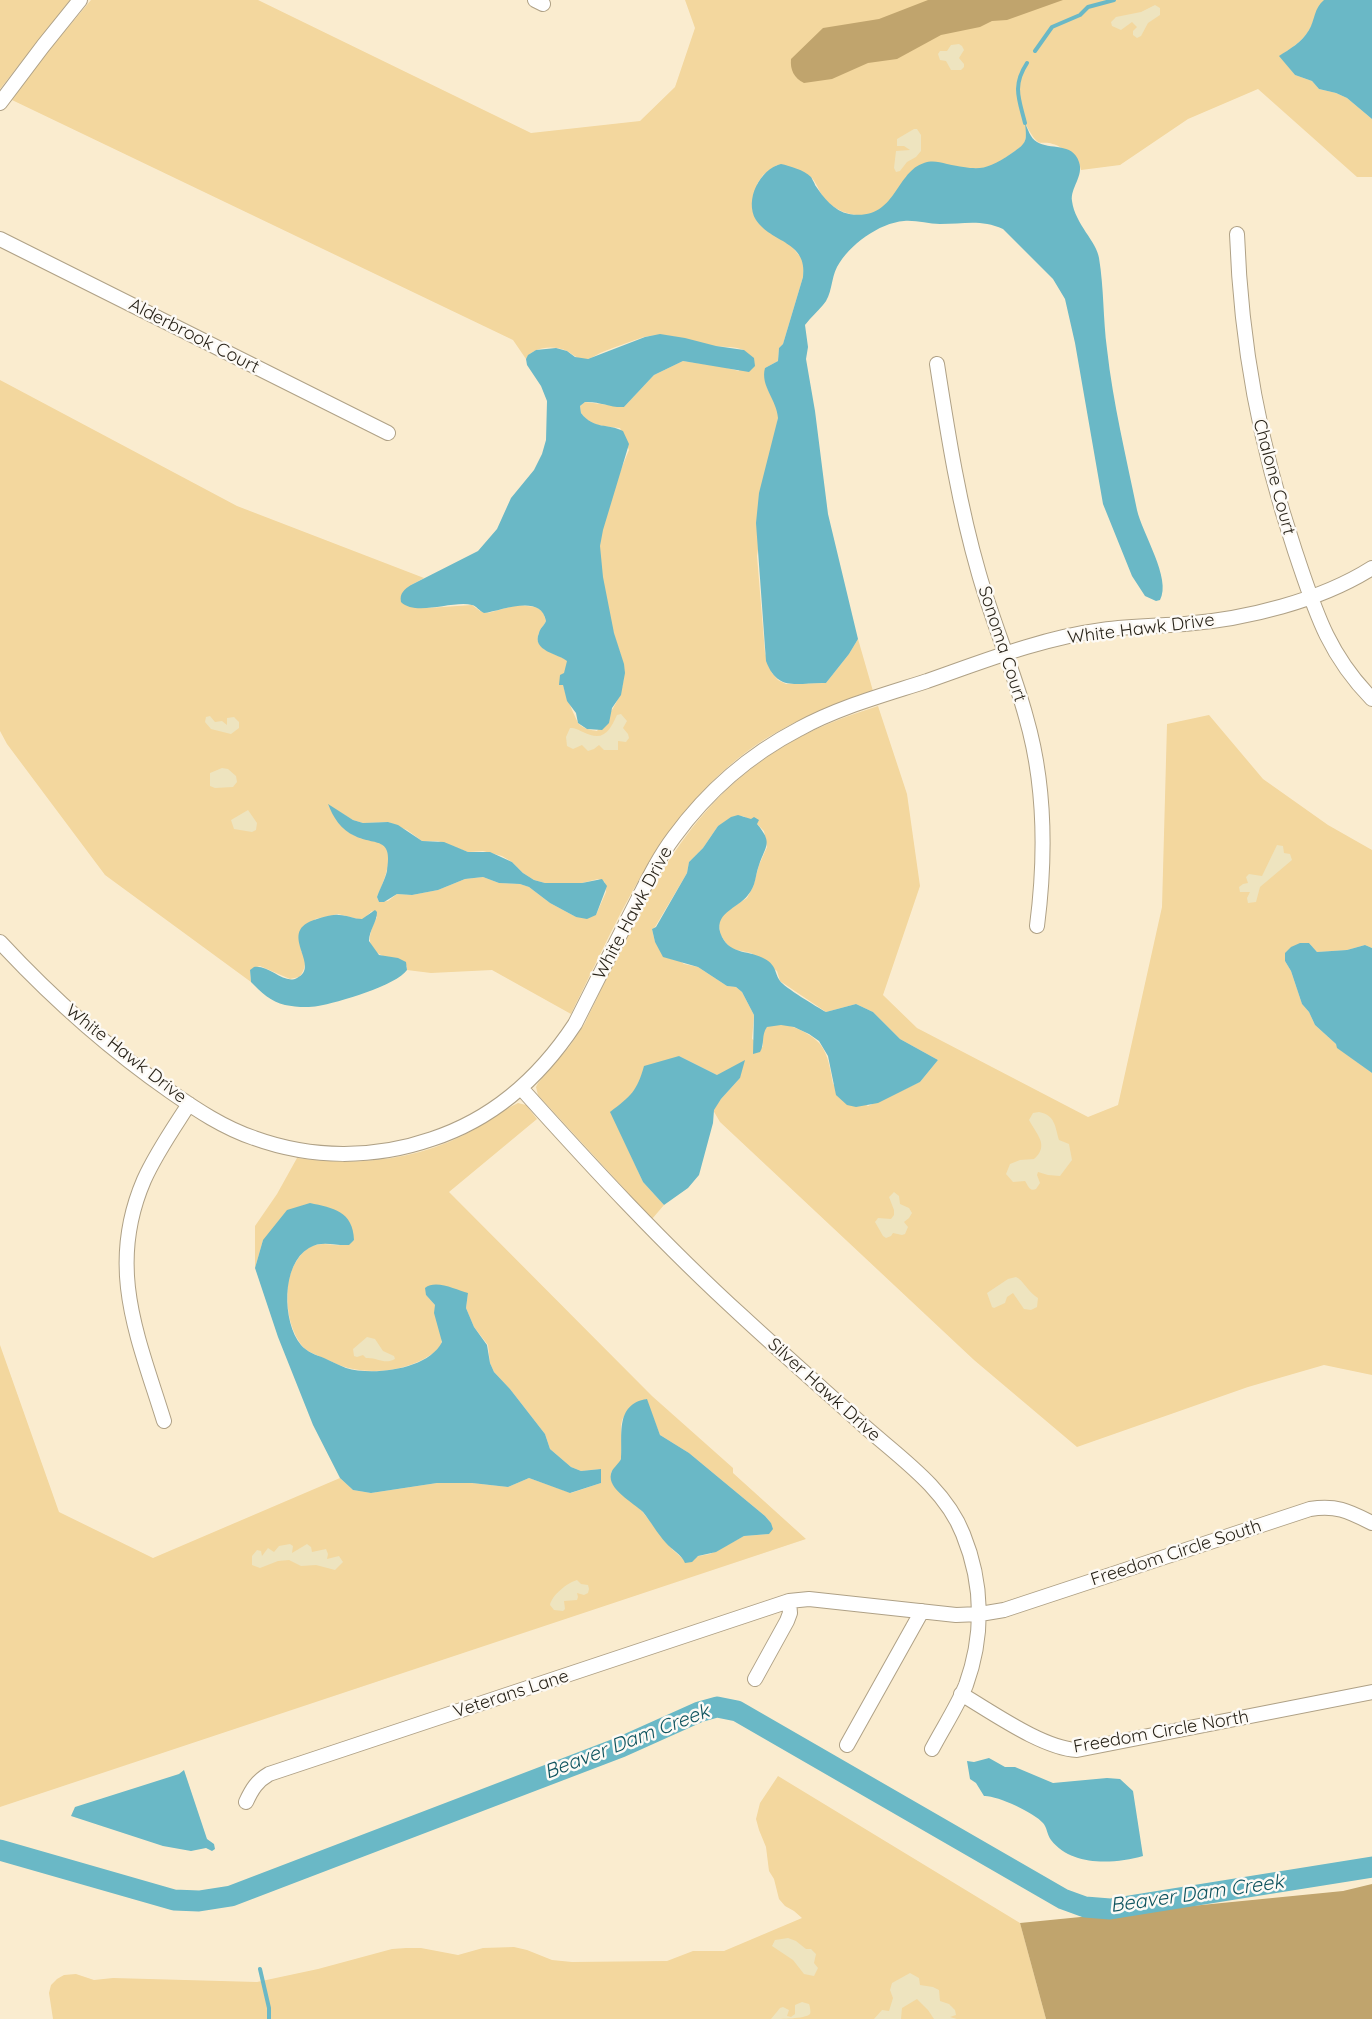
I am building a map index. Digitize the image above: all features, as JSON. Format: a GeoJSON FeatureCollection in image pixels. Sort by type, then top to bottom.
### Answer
{"type":"FeatureCollection","features":[{"type":"Feature","properties":{"kind":"street"},"geometry":{"type":"LineString","coordinates":[[0,103],[80,0]]}},
{"type":"Feature","properties":{"kind":"street","name":"Chalone Court"},"geometry":{"type":"LineString","coordinates":[[1237,234],[1246,350],[1255,408],[1276,492],[1319,621],[1334,652],[1372,699]]}},
{"type":"Feature","properties":{"kind":"street","name":"Alderbrook Court"},"geometry":{"type":"LineString","coordinates":[[0,239],[388,433]]}},
{"type":"Feature","properties":{"kind":"street","name":"Sonoma Court"},"geometry":{"type":"LineString","coordinates":[[937,364],[949,444],[968,531],[1005,655],[1027,719],[1040,783],[1044,848],[1037,926]]}},
{"type":"Feature","properties":{"kind":"street","name":"White Hawk Drive"},"geometry":{"type":"LineString","coordinates":[[0,942],[55,999],[98,1037],[143,1073],[233,1130],[277,1145],[332,1154],[390,1151],[414,1145],[449,1133],[493,1110],[521,1088],[549,1059],[575,1024],[655,867],[673,839],[696,809],[735,771],[776,741],[825,716],[1071,635],[1130,627],[1211,621],[1267,610],[1343,584],[1372,568]]}},
{"type":"Feature","properties":{"kind":"street","name":"Silver Hawk Drive"},"geometry":{"type":"LineString","coordinates":[[521,1088],[624,1201],[697,1275],[932,1488],[954,1516],[963,1532],[976,1575],[980,1614],[976,1647],[961,1694],[932,1749]]}},
{"type":"Feature","properties":{"kind":"street"},"geometry":{"type":"LineString","coordinates":[[164,1421],[132,1321],[128,1295],[128,1243],[136,1201],[144,1179],[158,1152],[189,1104]]}},
{"type":"Feature","properties":{"kind":"street","name":"Freedom Circle South"},"geometry":{"type":"LineString","coordinates":[[980,1614],[1004,1610],[1310,1509],[1335,1507],[1346,1509],[1372,1522]]}},
{"type":"Feature","properties":{"kind":"street","name":"Veterans Lane"},"geometry":{"type":"LineString","coordinates":[[246,1802],[259,1779],[269,1774],[789,1601],[809,1599],[956,1615],[980,1614]]}},
{"type":"Feature","properties":{"kind":"street"},"geometry":{"type":"LineString","coordinates":[[754,1679],[787,1621],[790,1613],[789,1601]]}},
{"type":"Feature","properties":{"kind":"street"},"geometry":{"type":"LineString","coordinates":[[846,1745],[922,1611]]}},
{"type":"Feature","properties":{"kind":"street","name":"Freedom Circle North"},"geometry":{"type":"LineString","coordinates":[[961,1694],[1041,1739],[1056,1746],[1077,1750],[1372,1692]]}},
{"type":"Feature","properties":{"kind":"shaded area"},"geometry":{"type":"Polygon","coordinates":[[[0,0],[70,0],[0,89],[0,0]]]}},
{"type":"Feature","properties":{"kind":"shaded area"},"geometry":{"type":"Polygon","coordinates":[[[91,0],[258,0],[531,133],[640,121],[675,87],[695,28],[685,0],[1326,0],[1306,34],[1280,56],[1295,75],[1312,81],[1319,89],[1347,98],[1372,119],[1372,177],[1357,177],[1258,89],[1188,119],[1120,165],[1081,170],[1079,162],[1063,149],[1053,144],[1038,142],[1026,125],[1024,145],[993,166],[980,169],[911,172],[891,199],[872,214],[851,214],[832,206],[812,178],[801,172],[777,165],[763,175],[757,184],[804,266],[803,277],[783,344],[779,348],[778,361],[765,368],[767,388],[778,409],[778,418],[757,556],[765,653],[772,673],[786,684],[826,683],[858,639],[873,691],[791,724],[765,739],[730,766],[699,795],[649,863],[628,899],[571,1014],[492,970],[431,973],[407,970],[407,966],[403,963],[381,955],[372,947],[370,937],[377,917],[372,911],[362,920],[338,914],[315,919],[301,951],[305,964],[299,977],[290,979],[260,966],[250,970],[251,982],[105,875],[7,744],[0,731],[0,380],[237,506],[424,578],[411,585],[428,608],[472,605],[488,613],[517,605],[536,607],[543,612],[546,621],[540,631],[539,644],[547,651],[568,661],[563,678],[565,692],[579,724],[597,731],[616,702],[624,676],[604,590],[600,547],[607,511],[629,450],[620,428],[598,425],[589,421],[581,413],[580,406],[585,402],[624,407],[654,375],[683,361],[739,371],[744,350],[653,335],[588,359],[579,358],[562,349],[551,347],[534,351],[526,359],[513,340],[12,100],[45,55],[91,0]],[[328,805],[338,821],[355,836],[379,841],[385,845],[388,860],[377,897],[379,902],[388,901],[397,894],[412,895],[438,890],[465,879],[483,877],[499,883],[529,887],[550,903],[576,917],[596,915],[606,892],[605,882],[598,879],[582,883],[545,883],[534,880],[502,856],[483,851],[468,852],[438,841],[422,841],[407,830],[388,822],[363,823],[353,820],[328,805]]]}},
{"type":"Feature","properties":{"kind":"shaded area"},"geometry":{"type":"Polygon","coordinates":[[[928,0],[1063,0],[1007,20],[992,21],[980,27],[941,35],[897,59],[868,63],[832,79],[804,83],[793,73],[791,59],[823,28],[879,19],[928,0]]]}},
{"type":"Feature","properties":{"kind":"shaded area"},"geometry":{"type":"Polygon","coordinates":[[[878,706],[907,794],[920,886],[883,995],[917,1028],[1088,1117],[1118,1105],[1162,907],[1167,724],[1209,715],[1263,779],[1328,825],[1372,850],[1372,948],[1365,945],[1347,950],[1317,952],[1309,943],[1285,961],[1291,971],[1302,1004],[1315,1025],[1338,1048],[1372,1073],[1372,1375],[1324,1365],[1248,1387],[1077,1447],[974,1360],[720,1122],[713,1110],[740,1078],[717,1075],[679,1056],[638,1086],[628,1099],[611,1112],[643,1182],[664,1205],[652,1219],[538,1095],[536,1087],[538,1083],[569,1047],[585,1023],[623,944],[663,870],[686,836],[713,803],[744,774],[792,741],[840,719],[878,706]],[[743,816],[718,826],[703,848],[689,862],[687,873],[652,929],[655,942],[684,964],[698,967],[727,986],[736,987],[742,992],[754,1015],[752,1039],[763,1047],[763,1035],[765,1029],[770,1025],[794,1027],[810,1035],[823,1049],[833,1084],[868,1106],[920,1082],[938,1060],[900,1039],[873,1012],[856,1004],[826,1012],[780,981],[777,971],[751,953],[732,949],[720,934],[719,922],[724,913],[747,898],[753,887],[767,847],[764,831],[743,816]]]}},
{"type":"Feature","properties":{"kind":"shaded area"},"geometry":{"type":"Polygon","coordinates":[[[518,1103],[526,1105],[537,1119],[449,1192],[652,1396],[733,1468],[733,1473],[806,1539],[0,1807],[0,1345],[59,1512],[153,1558],[340,1478],[353,1490],[371,1493],[437,1483],[472,1483],[508,1487],[529,1478],[571,1493],[601,1483],[601,1469],[581,1471],[571,1467],[550,1449],[545,1434],[494,1372],[490,1363],[488,1345],[474,1327],[466,1308],[468,1293],[426,1295],[435,1305],[442,1336],[441,1344],[434,1353],[397,1369],[358,1370],[339,1365],[304,1348],[293,1330],[287,1301],[290,1275],[298,1259],[306,1250],[319,1244],[344,1245],[354,1240],[263,1240],[255,1268],[255,1226],[277,1194],[297,1158],[360,1161],[423,1151],[462,1136],[518,1103]],[[646,1399],[627,1412],[622,1423],[621,1459],[611,1472],[612,1482],[641,1510],[673,1550],[683,1559],[710,1554],[744,1536],[769,1534],[771,1523],[765,1516],[689,1453],[660,1435],[646,1399]]]}},
{"type":"Feature","properties":{"kind":"shaded area"},"geometry":{"type":"Polygon","coordinates":[[[778,1776],[1020,1923],[1046,2019],[53,2019],[49,1993],[51,1985],[64,1975],[76,1974],[94,1980],[113,1978],[257,1982],[318,1969],[392,1949],[406,1948],[421,1948],[458,1955],[483,1948],[514,1947],[552,1960],[572,1962],[667,1961],[693,1951],[724,1951],[802,1918],[779,1899],[774,1879],[769,1871],[766,1847],[756,1819],[760,1803],[778,1776]]]}},
{"type":"Feature","properties":{"kind":"shaded area"},"geometry":{"type":"Polygon","coordinates":[[[1372,1884],[1372,2019],[1046,2019],[1020,1923],[1343,1891],[1372,1884]]]}},
{"type":"Feature","properties":{"kind":"sand"},"geometry":{"type":"Polygon","coordinates":[[[1155,5],[1160,8],[1160,15],[1148,23],[1141,36],[1137,38],[1133,35],[1133,31],[1137,27],[1132,22],[1121,30],[1112,26],[1111,22],[1116,17],[1141,12],[1155,5]]]}},
{"type":"Feature","properties":{"kind":"sand"},"geometry":{"type":"Polygon","coordinates":[[[959,44],[964,50],[959,58],[964,67],[961,70],[951,70],[946,61],[940,60],[938,54],[940,51],[947,51],[951,45],[959,44]]]}},
{"type":"Feature","properties":{"kind":"sand"},"geometry":{"type":"Polygon","coordinates":[[[917,129],[921,135],[921,151],[900,171],[896,172],[894,168],[896,151],[910,150],[904,146],[897,146],[897,139],[917,129]]]}},
{"type":"Feature","properties":{"kind":"sand"},"geometry":{"type":"Polygon","coordinates":[[[621,714],[627,721],[623,728],[629,738],[626,742],[618,741],[618,750],[604,750],[599,745],[588,751],[582,745],[573,749],[567,746],[566,737],[570,728],[590,735],[601,735],[609,730],[617,715],[621,714]]]}},
{"type":"Feature","properties":{"kind":"sand"},"geometry":{"type":"Polygon","coordinates":[[[210,716],[215,722],[222,721],[227,725],[227,718],[234,717],[239,722],[239,728],[231,734],[211,729],[205,722],[206,717],[210,716]]]}},
{"type":"Feature","properties":{"kind":"sand"},"geometry":{"type":"Polygon","coordinates":[[[222,768],[228,769],[236,776],[237,782],[233,787],[210,786],[210,773],[222,768]]]}},
{"type":"Feature","properties":{"kind":"sand"},"geometry":{"type":"Polygon","coordinates":[[[248,810],[257,823],[256,830],[252,832],[234,829],[231,820],[248,810]]]}},
{"type":"Feature","properties":{"kind":"sand"},"geometry":{"type":"Polygon","coordinates":[[[1277,845],[1283,846],[1284,853],[1290,854],[1292,860],[1260,887],[1256,902],[1248,903],[1247,898],[1250,892],[1240,892],[1239,887],[1248,883],[1246,877],[1249,874],[1262,876],[1277,845]]]}},
{"type":"Feature","properties":{"kind":"sand"},"geometry":{"type":"Polygon","coordinates":[[[1039,1112],[1051,1118],[1059,1140],[1069,1144],[1072,1160],[1060,1176],[1038,1172],[1040,1183],[1036,1189],[1032,1190],[1025,1181],[1013,1182],[1006,1174],[1010,1164],[1020,1160],[1034,1159],[1039,1154],[1040,1140],[1029,1120],[1033,1113],[1039,1112]]]}},
{"type":"Feature","properties":{"kind":"sand"},"geometry":{"type":"Polygon","coordinates":[[[894,1192],[899,1196],[900,1204],[909,1208],[912,1213],[904,1222],[908,1227],[905,1234],[893,1233],[886,1238],[875,1222],[878,1218],[891,1219],[894,1215],[889,1197],[894,1192]]]}},
{"type":"Feature","properties":{"kind":"sand"},"geometry":{"type":"Polygon","coordinates":[[[1016,1277],[1038,1298],[1037,1307],[1031,1310],[1024,1309],[1013,1293],[1007,1297],[1005,1303],[992,1307],[987,1293],[1008,1279],[1016,1277]]]}},
{"type":"Feature","properties":{"kind":"sand"},"geometry":{"type":"Polygon","coordinates":[[[367,1337],[375,1339],[383,1351],[394,1356],[395,1359],[384,1361],[366,1358],[363,1355],[354,1356],[353,1349],[367,1337]]]}},
{"type":"Feature","properties":{"kind":"sand"},"geometry":{"type":"Polygon","coordinates":[[[290,1544],[293,1546],[292,1553],[307,1544],[311,1547],[312,1552],[326,1549],[327,1559],[339,1556],[343,1562],[335,1570],[316,1565],[301,1566],[289,1560],[278,1561],[260,1568],[252,1565],[252,1556],[257,1550],[261,1551],[262,1556],[268,1548],[274,1552],[279,1546],[290,1544]]]}},
{"type":"Feature","properties":{"kind":"sand"},"geometry":{"type":"Polygon","coordinates":[[[577,1580],[581,1584],[588,1585],[588,1593],[584,1595],[577,1593],[577,1600],[564,1601],[563,1611],[554,1610],[550,1605],[557,1593],[577,1580]]]}},
{"type":"Feature","properties":{"kind":"sand"},"geometry":{"type":"Polygon","coordinates":[[[788,1938],[806,1949],[811,1949],[816,1954],[814,1963],[818,1968],[814,1976],[804,1974],[793,1960],[772,1946],[775,1940],[788,1938]]]}},
{"type":"Feature","properties":{"kind":"sand"},"geometry":{"type":"Polygon","coordinates":[[[910,1973],[919,1978],[920,1985],[939,1990],[940,2001],[949,2004],[955,2010],[956,2015],[950,2017],[957,2019],[934,2019],[917,1999],[902,2008],[901,2019],[874,2019],[882,2010],[889,2011],[893,1998],[890,1990],[892,1983],[910,1973]]]}},
{"type":"Feature","properties":{"kind":"sand"},"geometry":{"type":"Polygon","coordinates":[[[802,2002],[809,2004],[810,2013],[807,2016],[771,2019],[783,2007],[789,2010],[787,2016],[791,2017],[795,2014],[795,2005],[802,2002]]]}},
{"type":"Feature","properties":{"kind":"water"},"geometry":{"type":"Polygon","coordinates":[[[1324,0],[1372,0],[1372,119],[1347,98],[1319,89],[1312,81],[1295,75],[1279,56],[1303,38],[1311,26],[1318,7],[1324,0]]]}},
{"type":"Feature","properties":{"kind":"water"},"geometry":{"type":"Polygon","coordinates":[[[1025,123],[1035,140],[1072,152],[1079,162],[1080,172],[1072,201],[1077,217],[1099,258],[1106,338],[1116,409],[1137,510],[1162,580],[1163,591],[1160,600],[1156,601],[1145,596],[1132,576],[1103,504],[1075,343],[1065,299],[1053,279],[1003,229],[995,226],[908,221],[894,223],[875,231],[857,243],[842,259],[837,267],[826,301],[805,325],[808,347],[806,359],[828,514],[858,639],[826,683],[790,684],[783,682],[776,678],[766,661],[756,523],[759,493],[778,418],[765,381],[765,368],[778,361],[779,348],[783,344],[803,277],[803,265],[794,249],[770,234],[756,220],[752,204],[756,186],[773,167],[785,165],[811,177],[825,199],[838,210],[849,214],[865,214],[876,211],[886,204],[914,168],[924,163],[936,162],[974,168],[995,164],[1023,144],[1026,138],[1025,123]]]}},
{"type":"Feature","properties":{"kind":"water"},"geometry":{"type":"Polygon","coordinates":[[[660,334],[744,350],[754,358],[755,366],[749,372],[683,361],[654,375],[624,407],[590,402],[585,402],[580,406],[581,413],[591,422],[623,431],[629,444],[600,546],[603,577],[614,633],[625,673],[621,695],[612,708],[609,723],[602,730],[587,729],[578,723],[576,713],[567,701],[563,685],[559,685],[560,675],[564,673],[567,661],[542,648],[539,644],[540,631],[546,621],[543,613],[537,608],[520,606],[484,613],[474,606],[464,604],[416,608],[401,602],[401,596],[411,585],[478,551],[497,529],[511,498],[534,470],[546,440],[547,401],[541,386],[527,365],[528,355],[536,350],[556,348],[567,351],[575,357],[588,359],[645,337],[660,334]]]}},
{"type":"Feature","properties":{"kind":"water"},"geometry":{"type":"Polygon","coordinates":[[[328,804],[353,820],[363,823],[388,822],[398,825],[422,841],[444,842],[468,852],[490,852],[512,862],[534,880],[545,883],[582,883],[602,879],[607,886],[596,915],[587,919],[576,917],[550,903],[529,887],[499,883],[483,877],[465,879],[438,890],[412,895],[397,894],[384,902],[379,902],[377,897],[387,871],[388,860],[385,847],[355,836],[342,827],[328,804]]]}},
{"type":"Feature","properties":{"kind":"water"},"geometry":{"type":"Polygon","coordinates":[[[738,815],[759,820],[757,824],[767,844],[751,892],[727,912],[720,922],[722,937],[726,943],[730,947],[759,956],[769,962],[783,984],[826,1012],[856,1004],[873,1012],[900,1039],[938,1060],[920,1082],[878,1103],[856,1107],[847,1105],[836,1095],[828,1056],[819,1041],[794,1027],[781,1025],[767,1027],[760,1052],[753,1054],[754,1015],[742,992],[736,987],[727,986],[698,967],[663,957],[655,942],[652,929],[656,927],[687,873],[689,862],[703,848],[718,826],[738,815]]]}},
{"type":"Feature","properties":{"kind":"water"},"geometry":{"type":"Polygon","coordinates":[[[375,910],[377,916],[369,941],[379,955],[398,958],[406,962],[407,970],[392,982],[327,1004],[297,1007],[275,1002],[251,982],[250,970],[254,967],[266,969],[287,979],[297,978],[304,973],[305,965],[299,932],[305,924],[334,915],[362,919],[375,910]]]}},
{"type":"Feature","properties":{"kind":"water"},"geometry":{"type":"Polygon","coordinates":[[[1300,943],[1309,943],[1317,952],[1347,950],[1365,945],[1372,948],[1372,1073],[1337,1048],[1336,1044],[1315,1025],[1302,1004],[1291,971],[1285,961],[1285,953],[1300,943]]]}},
{"type":"Feature","properties":{"kind":"water"},"geometry":{"type":"Polygon","coordinates":[[[679,1056],[717,1075],[745,1060],[740,1078],[714,1110],[713,1123],[699,1175],[688,1188],[664,1205],[643,1182],[610,1112],[632,1092],[644,1066],[679,1056]]]}},
{"type":"Feature","properties":{"kind":"water"},"geometry":{"type":"Polygon","coordinates":[[[310,1203],[334,1209],[346,1217],[353,1230],[354,1240],[349,1245],[324,1244],[309,1248],[293,1267],[287,1294],[288,1308],[295,1335],[303,1347],[343,1367],[357,1370],[384,1371],[412,1365],[425,1359],[442,1342],[434,1313],[435,1305],[426,1295],[425,1288],[440,1285],[468,1293],[466,1308],[474,1327],[487,1345],[494,1372],[545,1434],[550,1449],[571,1467],[581,1471],[601,1469],[601,1483],[570,1493],[529,1478],[508,1487],[472,1483],[437,1483],[371,1493],[353,1490],[340,1478],[313,1425],[278,1337],[255,1268],[263,1240],[287,1210],[310,1203]]]}},
{"type":"Feature","properties":{"kind":"water"},"geometry":{"type":"Polygon","coordinates":[[[647,1399],[660,1435],[689,1453],[765,1516],[773,1529],[769,1534],[744,1536],[716,1552],[698,1556],[692,1562],[685,1563],[668,1546],[643,1512],[617,1490],[611,1480],[611,1474],[621,1459],[622,1423],[629,1407],[647,1399]]]}},
{"type":"Feature","properties":{"kind":"water"},"geometry":{"type":"Polygon","coordinates":[[[989,1758],[1005,1767],[1015,1767],[1053,1783],[1120,1779],[1133,1791],[1143,1856],[1119,1861],[1094,1861],[1070,1855],[1060,1849],[1051,1840],[1039,1819],[1006,1801],[984,1796],[976,1783],[970,1779],[967,1761],[974,1762],[989,1758]]]}},
{"type":"Feature","properties":{"kind":"water"},"geometry":{"type":"Polygon","coordinates":[[[184,1770],[207,1839],[214,1844],[215,1849],[212,1851],[206,1848],[191,1851],[163,1846],[71,1816],[75,1807],[179,1774],[184,1770]]]}},
{"type":"Feature","properties":{"kind":"waterway"},"geometry":{"type":"LineString","coordinates":[[1035,51],[1052,27],[1080,15],[1088,7],[1114,0]]}},
{"type":"Feature","properties":{"kind":"waterway"},"geometry":{"type":"LineString","coordinates":[[1025,123],[1018,86],[1027,63]]}},
{"type":"Feature","properties":{"kind":"waterway","name":"Beaver Dam Creek"},"geometry":{"type":"LineString","coordinates":[[0,1850],[174,1900],[199,1901],[231,1896],[621,1747],[699,1712],[717,1707],[737,1711],[1063,1899],[1085,1907],[1110,1909],[1372,1867]]}},
{"type":"Feature","properties":{"kind":"waterway"},"geometry":{"type":"LineString","coordinates":[[260,1969],[269,2008],[269,2019]]}}]}
